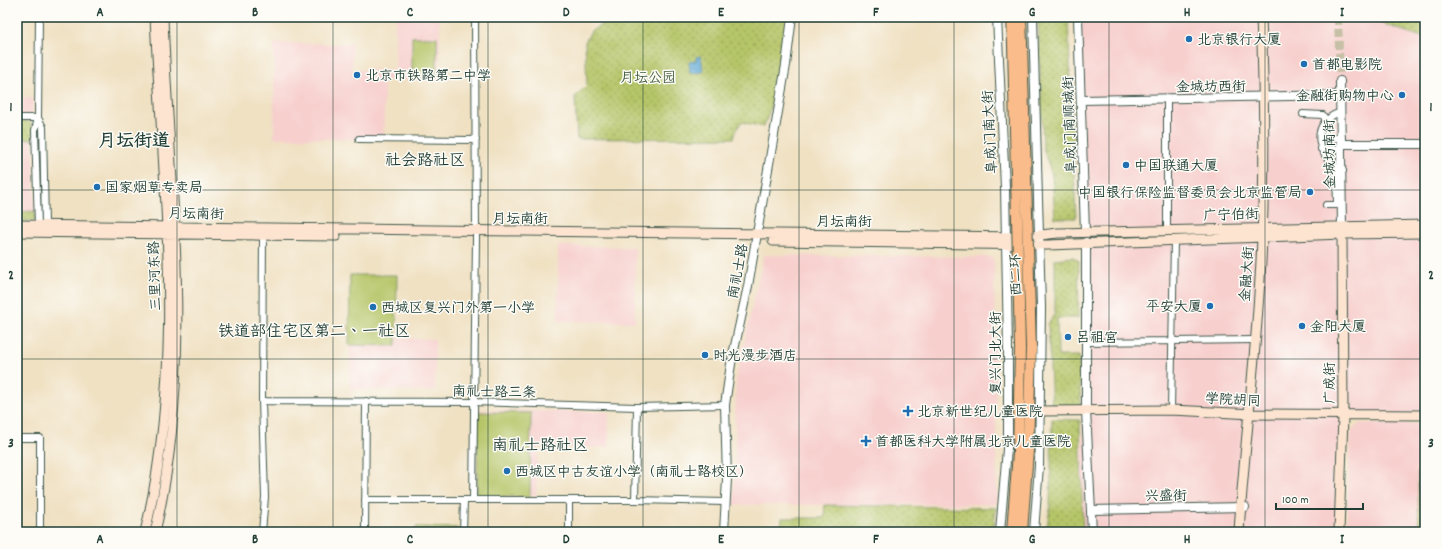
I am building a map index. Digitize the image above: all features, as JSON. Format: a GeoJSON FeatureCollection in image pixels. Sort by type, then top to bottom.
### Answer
{"type":"FeatureCollection","features":[{"type":"Feature","properties":{"kind":"highway","name":"西二环"},"geometry":{"type":"LineString","coordinates":[[1012,17],[1026,348],[1012,532]]}},
{"type":"Feature","properties":{"kind":"highway","name":"西二环"},"geometry":{"type":"LineString","coordinates":[[1022,17],[1028,451],[1022,532]]}},
{"type":"Feature","properties":{"kind":"main road","name":"三里河东路"},"geometry":{"type":"LineString","coordinates":[[155,17],[177,314],[176,392],[166,473],[155,532]]}},
{"type":"Feature","properties":{"kind":"main road","name":"三里河东路"},"geometry":{"type":"LineString","coordinates":[[146,532],[157,472],[167,380],[170,230],[163,17]]}},
{"type":"Feature","properties":{"kind":"main road","name":"金融大街"},"geometry":{"type":"LineString","coordinates":[[1252,414],[1255,340],[1265,227],[1266,98],[1261,17]]}},
{"type":"Feature","properties":{"kind":"main road","name":"月坛南街"},"geometry":{"type":"LineString","coordinates":[[17,225],[170,230],[263,235],[756,237],[1023,241]]}},
{"type":"Feature","properties":{"kind":"main road","name":"广宁伯街"},"geometry":{"type":"LineString","coordinates":[[1023,241],[1040,245],[1086,242],[1264,237],[1425,225]]}},
{"type":"Feature","properties":{"kind":"main road","name":"广宁伯街"},"geometry":{"type":"LineString","coordinates":[[1023,241],[1038,235],[1086,232],[1265,227],[1425,233]]}},
{"type":"Feature","properties":{"kind":"main road","name":"月坛南街"},"geometry":{"type":"LineString","coordinates":[[17,232],[170,230],[476,235]]}},
{"type":"Feature","properties":{"kind":"main road","name":"广成街"},"geometry":{"type":"LineString","coordinates":[[1339,532],[1343,416],[1342,231]]}},
{"type":"Feature","properties":{"kind":"main road","name":"金融大街"},"geometry":{"type":"LineString","coordinates":[[1238,532],[1252,414],[1264,237]]}},
{"type":"Feature","properties":{"kind":"main road","name":"学院胡同"},"geometry":{"type":"LineString","coordinates":[[1040,411],[1171,410],[1343,416],[1425,415]]}},
{"type":"Feature","properties":{"kind":"main road"},"geometry":{"type":"LineString","coordinates":[[1242,507],[1243,532]]}},
{"type":"Feature","properties":{"kind":"street"},"geometry":{"type":"LineString","coordinates":[[39,17],[38,118],[43,127],[41,225]]}},
{"type":"Feature","properties":{"kind":"street"},"geometry":{"type":"LineString","coordinates":[[473,500],[476,235],[475,17]]}},
{"type":"Feature","properties":{"kind":"street","name":"南礼士路"},"geometry":{"type":"LineString","coordinates":[[724,532],[727,479],[725,404],[731,364],[748,286],[786,65],[792,17]]}},
{"type":"Feature","properties":{"kind":"street","name":"阜成门南大街"},"geometry":{"type":"LineString","coordinates":[[997,17],[1006,241]]}},
{"type":"Feature","properties":{"kind":"street"},"geometry":{"type":"LineString","coordinates":[[1033,17],[1038,235],[1040,245],[1042,307],[1040,327],[1038,479],[1034,532]]}},
{"type":"Feature","properties":{"kind":"street","name":"阜成门南顺城街"},"geometry":{"type":"LineString","coordinates":[[1078,17],[1086,232]]}},
{"type":"Feature","properties":{"kind":"street","name":"金城坊南街"},"geometry":{"type":"LineString","coordinates":[[1340,81],[1342,231]]}},
{"type":"Feature","properties":{"kind":"street","name":"金城坊西街"},"geometry":{"type":"LineString","coordinates":[[1082,100],[1167,100],[1340,95]]}},
{"type":"Feature","properties":{"kind":"street"},"geometry":{"type":"LineString","coordinates":[[1167,100],[1167,230]]}},
{"type":"Feature","properties":{"kind":"street"},"geometry":{"type":"LineString","coordinates":[[1326,205],[1337,205],[1340,170],[1328,162],[1321,149],[1320,138],[1322,128],[1326,121],[1333,114],[1341,112]]}},
{"type":"Feature","properties":{"kind":"street"},"geometry":{"type":"LineString","coordinates":[[1303,114],[1323,115],[1326,121]]}},
{"type":"Feature","properties":{"kind":"street"},"geometry":{"type":"LineString","coordinates":[[17,118],[38,118]]}},
{"type":"Feature","properties":{"kind":"street"},"geometry":{"type":"LineString","coordinates":[[1320,138],[1342,144]]}},
{"type":"Feature","properties":{"kind":"street"},"geometry":{"type":"LineString","coordinates":[[359,139],[476,140]]}},
{"type":"Feature","properties":{"kind":"street"},"geometry":{"type":"LineString","coordinates":[[1321,149],[1342,144],[1425,144]]}},
{"type":"Feature","properties":{"kind":"street"},"geometry":{"type":"LineString","coordinates":[[1005,187],[1037,187]]}},
{"type":"Feature","properties":{"kind":"street"},"geometry":{"type":"LineString","coordinates":[[1021,187],[1023,241]]}},
{"type":"Feature","properties":{"kind":"street"},"geometry":{"type":"LineString","coordinates":[[262,532],[265,497],[262,401],[263,235]]}},
{"type":"Feature","properties":{"kind":"street"},"geometry":{"type":"LineString","coordinates":[[1171,410],[1171,341],[1174,240]]}},
{"type":"Feature","properties":{"kind":"street","name":"复兴门北大街"},"geometry":{"type":"LineString","coordinates":[[1000,532],[1008,437],[1006,241]]}},
{"type":"Feature","properties":{"kind":"street"},"geometry":{"type":"LineString","coordinates":[[1086,242],[1086,410],[1092,532]]}},
{"type":"Feature","properties":{"kind":"street"},"geometry":{"type":"LineString","coordinates":[[1087,342],[1255,340]]}},
{"type":"Feature","properties":{"kind":"street","name":"南礼士路三条"},"geometry":{"type":"LineString","coordinates":[[262,401],[473,402],[637,407],[725,404]]}},
{"type":"Feature","properties":{"kind":"street"},"geometry":{"type":"LineString","coordinates":[[365,532],[366,401]]}},
{"type":"Feature","properties":{"kind":"street"},"geometry":{"type":"LineString","coordinates":[[636,500],[637,407]]}},
{"type":"Feature","properties":{"kind":"street"},"geometry":{"type":"LineString","coordinates":[[17,438],[40,438],[40,532]]}},
{"type":"Feature","properties":{"kind":"street"},"geometry":{"type":"LineString","coordinates":[[1038,479],[1039,532]]}},
{"type":"Feature","properties":{"kind":"street"},"geometry":{"type":"LineString","coordinates":[[995,532],[998,506],[1002,496]]}},
{"type":"Feature","properties":{"kind":"street"},"geometry":{"type":"LineString","coordinates":[[365,500],[636,500],[725,502]]}},
{"type":"Feature","properties":{"kind":"street"},"geometry":{"type":"LineString","coordinates":[[463,532],[464,500]]}},
{"type":"Feature","properties":{"kind":"street"},"geometry":{"type":"LineString","coordinates":[[569,500],[569,532]]}},
{"type":"Feature","properties":{"kind":"street","name":"兴盛街"},"geometry":{"type":"LineString","coordinates":[[1091,510],[1242,507]]}},
{"type":"Feature","properties":{"kind":"shaded area","name":"北京市铁路第二中学"},"geometry":{"type":"Polygon","coordinates":[[[395,17],[440,17],[439,80],[384,80],[384,139],[274,138],[274,43],[352,44],[352,70],[395,70],[395,17]]]}},
{"type":"Feature","properties":{"kind":"shaded area"},"geometry":{"type":"Polygon","coordinates":[[[1078,17],[1425,17],[1425,416],[1343,416],[1339,532],[1081,532],[1086,242],[1078,17]]]}},
{"type":"Feature","properties":{"kind":"shaded area"},"geometry":{"type":"Polygon","coordinates":[[[17,98],[33,98],[32,116],[17,116],[17,98]]]}},
{"type":"Feature","properties":{"kind":"shaded area"},"geometry":{"type":"Polygon","coordinates":[[[17,121],[33,127],[35,211],[17,212],[17,121]]]}},
{"type":"Feature","properties":{"kind":"shaded area"},"geometry":{"type":"Polygon","coordinates":[[[558,246],[635,247],[635,322],[558,321],[558,246]]]}},
{"type":"Feature","properties":{"kind":"shaded area","name":"首都医科大学附属北京儿童医院"},"geometry":{"type":"Polygon","coordinates":[[[764,255],[991,257],[994,261],[997,504],[734,505],[736,378],[764,255]]]}},
{"type":"Feature","properties":{"kind":"shaded area","name":"西城区复兴门外第一小学"},"geometry":{"type":"Polygon","coordinates":[[[350,275],[397,275],[396,338],[435,339],[435,391],[350,389],[350,275]]]}},
{"type":"Feature","properties":{"kind":"shaded area","name":"西城区中古友谊小学（南礼士路校区）"},"geometry":{"type":"Polygon","coordinates":[[[477,410],[609,412],[609,447],[538,447],[536,495],[476,497],[477,410]]]}},
{"type":"Feature","properties":{"kind":"shaded area"},"geometry":{"type":"Polygon","coordinates":[[[1360,423],[1425,424],[1425,532],[1346,532],[1351,431],[1360,423]]]}},
{"type":"Feature","properties":{"kind":"green space","name":"月坛公园"},"geometry":{"type":"Polygon","coordinates":[[[608,17],[788,17],[782,74],[764,127],[741,122],[734,138],[577,139],[575,97],[587,85],[585,42],[591,31],[606,22],[608,17]]]}},
{"type":"Feature","properties":{"kind":"green space"},"geometry":{"type":"Polygon","coordinates":[[[1038,17],[1068,17],[1076,218],[1055,218],[1052,175],[1043,148],[1038,17]]]}},
{"type":"Feature","properties":{"kind":"green space"},"geometry":{"type":"Polygon","coordinates":[[[1362,17],[1425,17],[1425,38],[1362,17]]]}},
{"type":"Feature","properties":{"kind":"green space"},"geometry":{"type":"Polygon","coordinates":[[[412,37],[437,37],[437,78],[412,78],[412,37]]]}},
{"type":"Feature","properties":{"kind":"green space"},"geometry":{"type":"Polygon","coordinates":[[[17,121],[29,121],[33,127],[33,139],[17,139],[17,121]]]}},
{"type":"Feature","properties":{"kind":"green space"},"geometry":{"type":"Polygon","coordinates":[[[35,211],[35,221],[17,221],[17,212],[35,211]]]}},
{"type":"Feature","properties":{"kind":"green space"},"geometry":{"type":"Polygon","coordinates":[[[1073,257],[1079,261],[1078,318],[1057,318],[1058,356],[1079,356],[1081,407],[1052,408],[1048,324],[1055,313],[1055,259],[1073,257]]]}},
{"type":"Feature","properties":{"kind":"green space"},"geometry":{"type":"Polygon","coordinates":[[[350,275],[397,275],[396,346],[349,345],[350,275]]]}},
{"type":"Feature","properties":{"kind":"green space"},"geometry":{"type":"Polygon","coordinates":[[[478,412],[531,413],[530,497],[477,496],[478,412]]]}},
{"type":"Feature","properties":{"kind":"green space"},"geometry":{"type":"Polygon","coordinates":[[[1052,419],[1080,420],[1083,532],[1046,532],[1050,508],[1052,419]]]}},
{"type":"Feature","properties":{"kind":"green space"},"geometry":{"type":"Polygon","coordinates":[[[1420,467],[1425,467],[1425,532],[1419,532],[1418,473],[1420,467]]]}},
{"type":"Feature","properties":{"kind":"green space"},"geometry":{"type":"Polygon","coordinates":[[[825,505],[996,508],[993,532],[737,532],[737,529],[781,530],[782,518],[824,518],[825,505]]]}},
{"type":"Feature","properties":{"kind":"green space"},"geometry":{"type":"Polygon","coordinates":[[[416,527],[457,528],[457,532],[416,532],[416,527]]]}},
{"type":"Feature","properties":{"kind":"water"},"geometry":{"type":"Polygon","coordinates":[[[701,56],[703,72],[690,73],[689,62],[696,61],[696,57],[701,56]]]}},
{"type":"Feature","properties":{"kind":"tunnel"},"geometry":{"type":"LineString","coordinates":[[1338,17],[1340,81]]}},
{"type":"Feature","properties":{"kind":"place","name":"北京银行大厦"},"geometry":{"type":"Point","coordinates":[1189,39]}},
{"type":"Feature","properties":{"kind":"place","name":"首都电影院"},"geometry":{"type":"Point","coordinates":[1304,64]}},
{"type":"Feature","properties":{"kind":"place","name":"北京市铁路第二中学"},"geometry":{"type":"Point","coordinates":[357,75]}},
{"type":"Feature","properties":{"kind":"place","name":"金融街购物中心"},"geometry":{"type":"Point","coordinates":[1402,95]}},
{"type":"Feature","properties":{"kind":"place","name":"中国联通大厦"},"geometry":{"type":"Point","coordinates":[1126,165]}},
{"type":"Feature","properties":{"kind":"place","name":"国家烟草专卖局"},"geometry":{"type":"Point","coordinates":[97,187]}},
{"type":"Feature","properties":{"kind":"place","name":"中国银行保险监督委员会北京监管局"},"geometry":{"type":"Point","coordinates":[1310,192]}},
{"type":"Feature","properties":{"kind":"place","name":"平安大厦"},"geometry":{"type":"Point","coordinates":[1210,306]}},
{"type":"Feature","properties":{"kind":"place","name":"西城区复兴门外第一小学"},"geometry":{"type":"Point","coordinates":[373,307]}},
{"type":"Feature","properties":{"kind":"place","name":"金阳大厦"},"geometry":{"type":"Point","coordinates":[1302,326]}},
{"type":"Feature","properties":{"kind":"place","name":"吕祖宫"},"geometry":{"type":"Point","coordinates":[1068,337]}},
{"type":"Feature","properties":{"kind":"place","name":"时光漫步酒店"},"geometry":{"type":"Point","coordinates":[705,355]}},
{"type":"Feature","properties":{"kind":"place","name":"北京新世纪儿童医院"},"geometry":{"type":"Point","coordinates":[908,411]}},
{"type":"Feature","properties":{"kind":"place","name":"首都医科大学附属北京儿童医院"},"geometry":{"type":"Point","coordinates":[866,441]}},
{"type":"Feature","properties":{"kind":"place","name":"西城区中古友谊小学（南礼士路校区）"},"geometry":{"type":"Point","coordinates":[507,471]}},
{"type":"Feature","properties":{"kind":"district","name":"月坛街道"},"geometry":{"type":"Point","coordinates":[134,140]}},
{"type":"Feature","properties":{"kind":"district","name":"社会路社区"},"geometry":{"type":"Point","coordinates":[425,159]}},
{"type":"Feature","properties":{"kind":"district","name":"铁道部住宅区第二、一社区"},"geometry":{"type":"Point","coordinates":[314,330]}},
{"type":"Feature","properties":{"kind":"district","name":"南礼士路社区"},"geometry":{"type":"Point","coordinates":[540,444]}}]}
